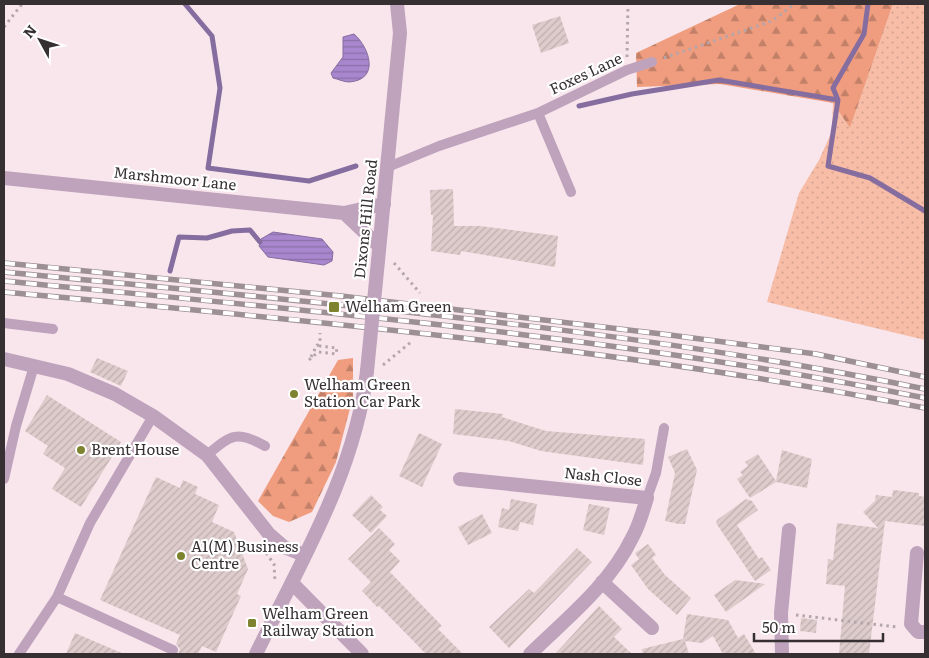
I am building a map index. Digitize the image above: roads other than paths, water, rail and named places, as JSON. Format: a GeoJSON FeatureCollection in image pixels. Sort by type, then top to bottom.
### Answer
{"type":"FeatureCollection","features":[{"type":"Feature","properties":{"kind":"street","name":"Dixons Hill Road"},"geometry":{"type":"LineString","coordinates":[[256,654],[333,495],[358,425],[367,371],[388,167],[400,33],[397,4]]}},
{"type":"Feature","properties":{"kind":"street","name":"Marshmoor Lane"},"geometry":{"type":"LineString","coordinates":[[4,178],[344,213],[384,204]]}},
{"type":"Feature","properties":{"kind":"street"},"geometry":{"type":"LineString","coordinates":[[344,213],[379,246]]}},
{"type":"Feature","properties":{"kind":"street"},"geometry":{"type":"LineString","coordinates":[[4,359],[68,374],[115,394],[153,416],[206,455],[269,534],[284,548],[304,555]]}},
{"type":"Feature","properties":{"kind":"street","name":"Nash Close"},"geometry":{"type":"LineString","coordinates":[[460,479],[647,498],[633,538],[602,582],[530,654]]}},
{"type":"Feature","properties":{"kind":"street"},"geometry":{"type":"LineString","coordinates":[[782,654],[781,613],[789,530]]}},
{"type":"Feature","properties":{"kind":"street"},"geometry":{"type":"LineString","coordinates":[[917,553],[911,624],[922,632]]}},
{"type":"Feature","properties":{"kind":"street"},"geometry":{"type":"LineString","coordinates":[[602,582],[652,628]]}},
{"type":"Feature","properties":{"kind":"street"},"geometry":{"type":"LineString","coordinates":[[292,583],[362,654]]}},
{"type":"Feature","properties":{"kind":"lane","name":"Foxes Lane"},"geometry":{"type":"LineString","coordinates":[[388,167],[439,146],[538,113],[627,70],[652,62]]}},
{"type":"Feature","properties":{"kind":"lane"},"geometry":{"type":"LineString","coordinates":[[538,113],[571,192]]}},
{"type":"Feature","properties":{"kind":"lane"},"geometry":{"type":"LineString","coordinates":[[4,323],[53,329]]}},
{"type":"Feature","properties":{"kind":"lane"},"geometry":{"type":"LineString","coordinates":[[4,479],[16,426],[34,366]]}},
{"type":"Feature","properties":{"kind":"lane"},"geometry":{"type":"LineString","coordinates":[[19,654],[57,597],[90,523],[153,416]]}},
{"type":"Feature","properties":{"kind":"lane"},"geometry":{"type":"LineString","coordinates":[[647,498],[656,473],[664,428]]}},
{"type":"Feature","properties":{"kind":"lane"},"geometry":{"type":"LineString","coordinates":[[206,455],[224,436],[246,436],[264,446]]}},
{"type":"Feature","properties":{"kind":"lane"},"geometry":{"type":"LineString","coordinates":[[57,597],[173,650]]}},
{"type":"Feature","properties":{"kind":"waterway"},"geometry":{"type":"LineString","coordinates":[[185,4],[212,36],[220,88],[208,168],[309,181],[356,166]]}},
{"type":"Feature","properties":{"kind":"waterway"},"geometry":{"type":"LineString","coordinates":[[868,4],[864,34],[833,88],[838,100],[828,166],[870,178],[925,211]]}},
{"type":"Feature","properties":{"kind":"waterway"},"geometry":{"type":"LineString","coordinates":[[579,106],[632,94],[719,80],[838,100]]}},
{"type":"Feature","properties":{"kind":"waterway"},"geometry":{"type":"LineString","coordinates":[[170,271],[179,237],[207,238],[232,231],[250,230],[260,242]]}},
{"type":"Feature","properties":{"kind":"railway"},"geometry":{"type":"LineString","coordinates":[[4,263],[341,296],[662,334],[816,354],[925,377]]}},
{"type":"Feature","properties":{"kind":"railway"},"geometry":{"type":"LineString","coordinates":[[4,272],[466,318],[697,349],[811,367],[925,389]]}},
{"type":"Feature","properties":{"kind":"railway"},"geometry":{"type":"LineString","coordinates":[[4,281],[351,315],[582,342],[697,358],[925,398]]}},
{"type":"Feature","properties":{"kind":"railway"},"geometry":{"type":"LineString","coordinates":[[4,292],[466,338],[696,369],[811,387],[925,408]]}},
{"type":"Feature","properties":{"kind":"place","name":"Welham Green"},"geometry":{"type":"Point","coordinates":[334,307]}},
{"type":"Feature","properties":{"kind":"place","name":"Welham Green Station Car Park"},"geometry":{"type":"Point","coordinates":[294,394]}},
{"type":"Feature","properties":{"kind":"place","name":"Brent House"},"geometry":{"type":"Point","coordinates":[81,450]}},
{"type":"Feature","properties":{"kind":"place","name":"A1(M) Business Centre"},"geometry":{"type":"Point","coordinates":[181,556]}},
{"type":"Feature","properties":{"kind":"place","name":"Welham Green Railway Station"},"geometry":{"type":"Point","coordinates":[252,623]}}]}
